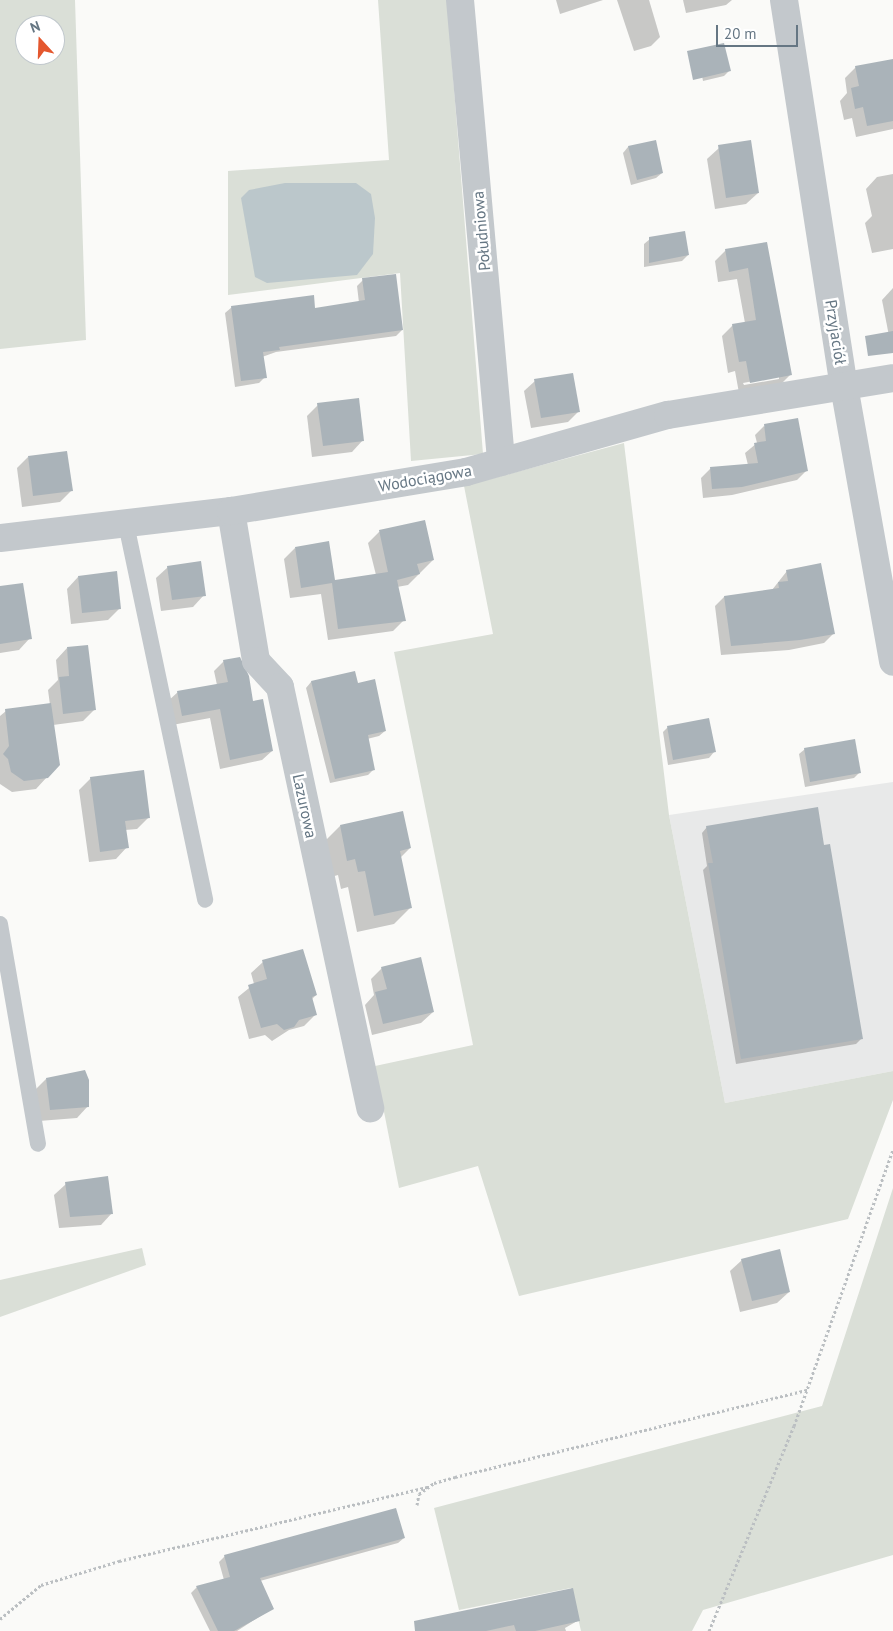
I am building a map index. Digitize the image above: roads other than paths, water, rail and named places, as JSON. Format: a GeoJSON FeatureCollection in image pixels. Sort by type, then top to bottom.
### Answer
{"type":"FeatureCollection","features":[{"type":"Feature","properties":{"kind":"street","name":"Południowa"},"geometry":{"type":"LineString","coordinates":[[460,0],[501,462]]}},
{"type":"Feature","properties":{"kind":"street","name":"Przyjaciół"},"geometry":{"type":"LineString","coordinates":[[784,0],[844,386],[893,662]]}},
{"type":"Feature","properties":{"kind":"street","name":"Wodociągowa"},"geometry":{"type":"LineString","coordinates":[[0,538],[232,511],[466,472],[668,415],[893,378]]}},
{"type":"Feature","properties":{"kind":"street","name":"Lazurowa"},"geometry":{"type":"LineString","coordinates":[[232,511],[256,661],[280,687],[370,1108]]}},
{"type":"Feature","properties":{"kind":"lane"},"geometry":{"type":"LineString","coordinates":[[126,524],[205,900]]}},
{"type":"Feature","properties":{"kind":"lane"},"geometry":{"type":"LineString","coordinates":[[0,924],[38,1144]]}}]}
